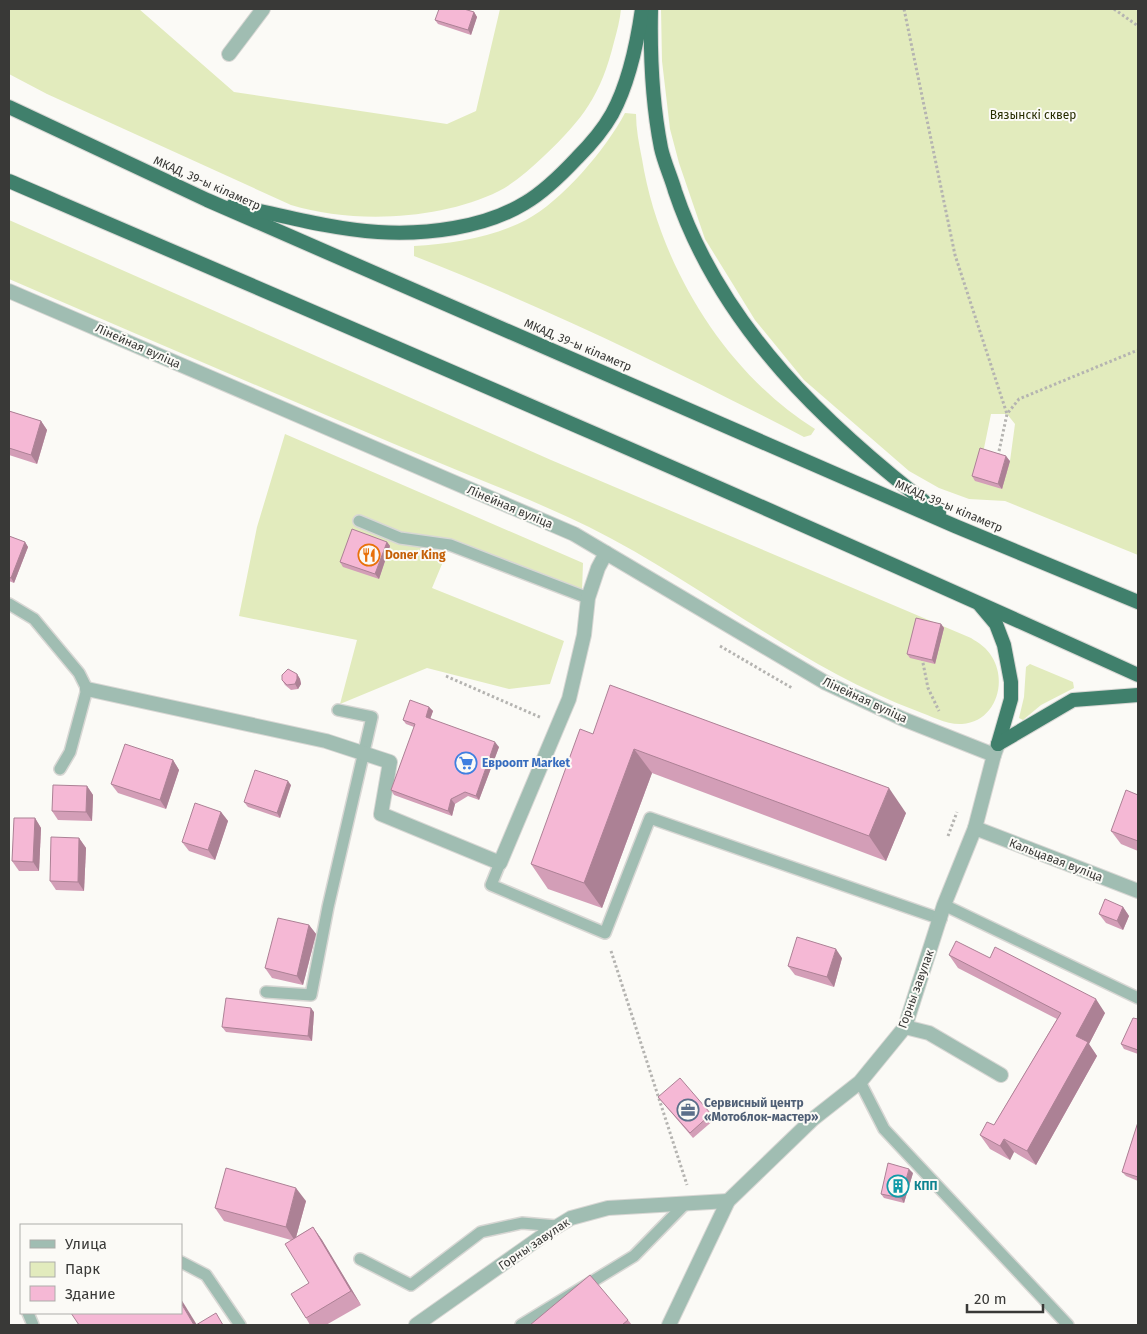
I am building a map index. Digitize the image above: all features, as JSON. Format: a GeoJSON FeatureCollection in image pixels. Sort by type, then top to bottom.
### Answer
{"type":"FeatureCollection","features":[{"type":"Feature","properties":{"kind":"highway"},"geometry":{"type":"LineString","coordinates":[[207,200],[377,232],[410,233],[442,229],[475,223],[506,212],[526,203],[560,175],[590,144],[612,114],[626,84],[642,9]]}},
{"type":"Feature","properties":{"kind":"highway"},"geometry":{"type":"LineString","coordinates":[[651,9],[650,44],[654,94],[662,149],[683,214],[713,278],[748,332],[783,373],[890,476],[955,526]]}},
{"type":"Feature","properties":{"kind":"highway","name":"МКАД, 39-ы кіламетр"},"geometry":{"type":"LineString","coordinates":[[9,107],[207,200],[955,526],[1138,602]]}},
{"type":"Feature","properties":{"kind":"highway"},"geometry":{"type":"LineString","coordinates":[[9,181],[488,387],[977,602],[1138,675]]}},
{"type":"Feature","properties":{"kind":"highway"},"geometry":{"type":"LineString","coordinates":[[977,602],[996,624],[1004,645],[1011,682],[1010,699],[996,750]]}},
{"type":"Feature","properties":{"kind":"highway"},"geometry":{"type":"LineString","coordinates":[[996,750],[1073,700],[1138,695]]}},
{"type":"Feature","properties":{"kind":"street"},"geometry":{"type":"LineString","coordinates":[[229,54],[263,9]]}},
{"type":"Feature","properties":{"kind":"street","name":"Лінейная вуліца"},"geometry":{"type":"LineString","coordinates":[[9,290],[574,534],[826,683],[945,735],[996,750]]}},
{"type":"Feature","properties":{"kind":"street"},"geometry":{"type":"LineString","coordinates":[[87,688],[326,741],[390,762],[381,814],[500,863],[569,699],[582,644],[588,598],[598,568],[606,553]]}},
{"type":"Feature","properties":{"kind":"street","name":"Горны завулак"},"geometry":{"type":"LineString","coordinates":[[669,1325],[728,1201],[813,1119],[860,1082],[905,1027],[944,905],[975,828],[996,750]]}},
{"type":"Feature","properties":{"kind":"street","name":"Кальцавая вуліца"},"geometry":{"type":"LineString","coordinates":[[975,828],[1138,891]]}},
{"type":"Feature","properties":{"kind":"street"},"geometry":{"type":"LineString","coordinates":[[905,1027],[929,1033],[1001,1075]]}},
{"type":"Feature","properties":{"kind":"street","name":"Горны завулак"},"geometry":{"type":"LineString","coordinates":[[416,1325],[571,1218],[608,1208],[728,1201]]}},
{"type":"Feature","properties":{"kind":"lane"},"geometry":{"type":"LineString","coordinates":[[359,521],[400,538],[450,545],[588,598]]}},
{"type":"Feature","properties":{"kind":"lane"},"geometry":{"type":"LineString","coordinates":[[9,604],[34,618],[79,673],[87,688],[70,752],[60,769]]}},
{"type":"Feature","properties":{"kind":"lane"},"geometry":{"type":"LineString","coordinates":[[266,992],[311,995],[328,907],[372,717],[338,710]]}},
{"type":"Feature","properties":{"kind":"lane"},"geometry":{"type":"LineString","coordinates":[[500,863],[491,885],[605,933],[650,818],[941,919]]}},
{"type":"Feature","properties":{"kind":"lane"},"geometry":{"type":"LineString","coordinates":[[944,905],[1138,998]]}},
{"type":"Feature","properties":{"kind":"lane"},"geometry":{"type":"LineString","coordinates":[[860,1082],[884,1129],[1068,1325]]}},
{"type":"Feature","properties":{"kind":"lane"},"geometry":{"type":"LineString","coordinates":[[521,1325],[634,1256],[689,1204]]}},
{"type":"Feature","properties":{"kind":"lane"},"geometry":{"type":"LineString","coordinates":[[360,1259],[411,1285],[481,1232],[522,1223],[557,1226]]}},
{"type":"Feature","properties":{"kind":"lane"},"geometry":{"type":"LineString","coordinates":[[182,1263],[206,1275],[240,1325]]}},
{"type":"Feature","properties":{"kind":"path"},"geometry":{"type":"LineString","coordinates":[[904,9],[955,255],[1007,414]]}},
{"type":"Feature","properties":{"kind":"path"},"geometry":{"type":"LineString","coordinates":[[1114,9],[1138,26]]}},
{"type":"Feature","properties":{"kind":"path"},"geometry":{"type":"LineString","coordinates":[[994,463],[998,457],[1007,414],[1020,399],[1138,350]]}},
{"type":"Feature","properties":{"kind":"path"},"geometry":{"type":"LineString","coordinates":[[712,640],[760,671],[800,692]]}},
{"type":"Feature","properties":{"kind":"path"},"geometry":{"type":"LineString","coordinates":[[923,653],[921,661],[926,679],[944,721],[945,735]]}},
{"type":"Feature","properties":{"kind":"path"},"geometry":{"type":"LineString","coordinates":[[446,676],[558,725]]}},
{"type":"Feature","properties":{"kind":"path"},"geometry":{"type":"LineString","coordinates":[[947,840],[960,804]]}},
{"type":"Feature","properties":{"kind":"path"},"geometry":{"type":"LineString","coordinates":[[605,933],[670,1136],[689,1204]]}},
{"type":"Feature","properties":{"kind":"green space"},"geometry":{"type":"Polygon","coordinates":[[[9,9],[139,9],[234,92],[447,124],[476,111],[500,9],[621,9],[609,61],[589,105],[558,143],[523,175],[499,191],[476,201],[451,208],[397,216],[369,217],[315,211],[291,205],[47,94],[9,74],[9,9]]]}},
{"type":"Feature","properties":{"kind":"green space","name":"Вязынскі сквер"},"geometry":{"type":"Polygon","coordinates":[[[661,9],[1138,9],[1138,555],[1005,501],[969,499],[939,488],[909,471],[804,380],[755,320],[705,239],[679,163],[670,129],[662,61],[661,9]],[[991,414],[983,453],[1001,489],[1010,461],[1015,424],[1007,414],[991,414]]]}},
{"type":"Feature","properties":{"kind":"green space"},"geometry":{"type":"Polygon","coordinates":[[[625,113],[636,114],[639,142],[651,198],[663,237],[680,276],[701,312],[725,346],[752,378],[782,405],[815,429],[811,435],[804,437],[611,341],[513,297],[414,256],[414,246],[457,241],[486,235],[513,226],[540,211],[582,173],[607,142],[625,113]]]}},
{"type":"Feature","properties":{"kind":"green space"},"geometry":{"type":"Polygon","coordinates":[[[9,220],[551,460],[971,638],[988,651],[997,667],[999,678],[995,700],[983,716],[973,722],[956,724],[939,720],[874,693],[832,672],[671,573],[589,527],[518,495],[9,279],[9,220]]]}},
{"type":"Feature","properties":{"kind":"green space"},"geometry":{"type":"Polygon","coordinates":[[[285,434],[583,563],[582,591],[450,545],[432,588],[564,641],[550,684],[509,689],[427,668],[340,704],[357,640],[239,616],[257,527],[285,434]]]}},
{"type":"Feature","properties":{"kind":"green space"},"geometry":{"type":"Polygon","coordinates":[[[1030,664],[1073,682],[1074,688],[1041,705],[1023,720],[1019,718],[1024,697],[1026,667],[1030,664]]]}},
{"type":"Feature","properties":{"kind":"building"},"geometry":{"type":"Polygon","coordinates":[[[439,9],[464,9],[474,12],[468,30],[435,20],[439,9]]]}},
{"type":"Feature","properties":{"kind":"building"},"geometry":{"type":"Polygon","coordinates":[[[9,411],[41,421],[31,455],[9,448],[9,411]]]}},
{"type":"Feature","properties":{"kind":"building"},"geometry":{"type":"Polygon","coordinates":[[[980,448],[1006,456],[998,484],[972,476],[980,448]]]}},
{"type":"Feature","properties":{"kind":"building"},"geometry":{"type":"Polygon","coordinates":[[[352,529],[387,542],[375,574],[340,562],[352,529]]]}},
{"type":"Feature","properties":{"kind":"building"},"geometry":{"type":"Polygon","coordinates":[[[9,536],[25,542],[11,578],[9,577],[9,536]]]}},
{"type":"Feature","properties":{"kind":"building"},"geometry":{"type":"Polygon","coordinates":[[[916,618],[941,624],[932,660],[907,654],[916,618]]]}},
{"type":"Feature","properties":{"kind":"building"},"geometry":{"type":"Polygon","coordinates":[[[288,669],[297,674],[295,684],[287,685],[282,680],[282,675],[288,669]]]}},
{"type":"Feature","properties":{"kind":"building"},"geometry":{"type":"Polygon","coordinates":[[[610,685],[889,788],[869,836],[634,749],[584,883],[531,864],[580,729],[593,734],[610,685]]]}},
{"type":"Feature","properties":{"kind":"building"},"geometry":{"type":"Polygon","coordinates":[[[410,700],[429,707],[426,717],[495,742],[476,796],[465,792],[451,799],[448,811],[391,790],[415,724],[403,720],[410,700]]]}},
{"type":"Feature","properties":{"kind":"building"},"geometry":{"type":"Polygon","coordinates":[[[125,744],[173,760],[160,800],[111,784],[125,744]]]}},
{"type":"Feature","properties":{"kind":"building"},"geometry":{"type":"Polygon","coordinates":[[[255,770],[288,781],[277,813],[244,802],[255,770]]]}},
{"type":"Feature","properties":{"kind":"building"},"geometry":{"type":"Polygon","coordinates":[[[53,785],[87,786],[86,812],[52,811],[53,785]]]}},
{"type":"Feature","properties":{"kind":"building"},"geometry":{"type":"Polygon","coordinates":[[[1126,790],[1138,795],[1138,841],[1111,831],[1126,790]]]}},
{"type":"Feature","properties":{"kind":"building"},"geometry":{"type":"Polygon","coordinates":[[[195,803],[221,812],[208,850],[182,842],[195,803]]]}},
{"type":"Feature","properties":{"kind":"building"},"geometry":{"type":"Polygon","coordinates":[[[14,818],[35,818],[33,862],[12,861],[14,818]]]}},
{"type":"Feature","properties":{"kind":"building"},"geometry":{"type":"Polygon","coordinates":[[[51,837],[79,838],[78,882],[50,881],[51,837]]]}},
{"type":"Feature","properties":{"kind":"building"},"geometry":{"type":"Polygon","coordinates":[[[1105,899],[1123,907],[1117,921],[1099,914],[1105,899]]]}},
{"type":"Feature","properties":{"kind":"building"},"geometry":{"type":"Polygon","coordinates":[[[278,918],[309,925],[297,976],[265,968],[278,918]]]}},
{"type":"Feature","properties":{"kind":"building"},"geometry":{"type":"Polygon","coordinates":[[[797,937],[836,949],[827,977],[788,966],[797,937]]]}},
{"type":"Feature","properties":{"kind":"building"},"geometry":{"type":"Polygon","coordinates":[[[956,941],[990,958],[995,947],[1096,999],[1076,1036],[1088,1042],[1027,1151],[1004,1139],[1000,1146],[980,1135],[987,1122],[994,1125],[1061,1013],[949,955],[956,941]]]}},
{"type":"Feature","properties":{"kind":"building"},"geometry":{"type":"Polygon","coordinates":[[[226,998],[311,1008],[308,1036],[222,1027],[226,998]]]}},
{"type":"Feature","properties":{"kind":"building"},"geometry":{"type":"Polygon","coordinates":[[[1133,1018],[1138,1019],[1138,1050],[1121,1044],[1133,1018]]]}},
{"type":"Feature","properties":{"kind":"building","name":"Сервисный центр «Мотоблок-мастер»"},"geometry":{"type":"Polygon","coordinates":[[[680,1078],[711,1114],[690,1133],[658,1097],[680,1078]]]}},
{"type":"Feature","properties":{"kind":"building"},"geometry":{"type":"Polygon","coordinates":[[[1138,1122],[1138,1177],[1122,1172],[1138,1122]]]}},
{"type":"Feature","properties":{"kind":"building","name":"КПП"},"geometry":{"type":"Polygon","coordinates":[[[888,1163],[909,1169],[901,1198],[881,1194],[888,1163]]]}},
{"type":"Feature","properties":{"kind":"building"},"geometry":{"type":"Polygon","coordinates":[[[226,1168],[296,1188],[286,1227],[215,1208],[226,1168]]]}},
{"type":"Feature","properties":{"kind":"building"},"geometry":{"type":"Polygon","coordinates":[[[313,1227],[351,1291],[306,1318],[291,1294],[309,1283],[285,1244],[313,1227]]]}},
{"type":"Feature","properties":{"kind":"building"},"geometry":{"type":"Polygon","coordinates":[[[590,1275],[628,1320],[622,1325],[530,1325],[590,1275]]]}},
{"type":"Feature","properties":{"kind":"building"},"geometry":{"type":"Polygon","coordinates":[[[182,1305],[194,1325],[79,1325],[72,1314],[182,1314],[182,1305]]]}},
{"type":"Feature","properties":{"kind":"building"},"geometry":{"type":"Polygon","coordinates":[[[216,1313],[223,1325],[196,1325],[216,1313]]]}},
{"type":"Feature","properties":{"kind":"place","name":"Doner King"},"geometry":{"type":"Point","coordinates":[369,555]}},
{"type":"Feature","properties":{"kind":"place","name":"Евроопт Market"},"geometry":{"type":"Point","coordinates":[466,763]}},
{"type":"Feature","properties":{"kind":"place","name":"Сервисный центр «Мотоблок-мастер»"},"geometry":{"type":"Point","coordinates":[688,1110]}},
{"type":"Feature","properties":{"kind":"place","name":"КПП"},"geometry":{"type":"Point","coordinates":[898,1186]}}]}
